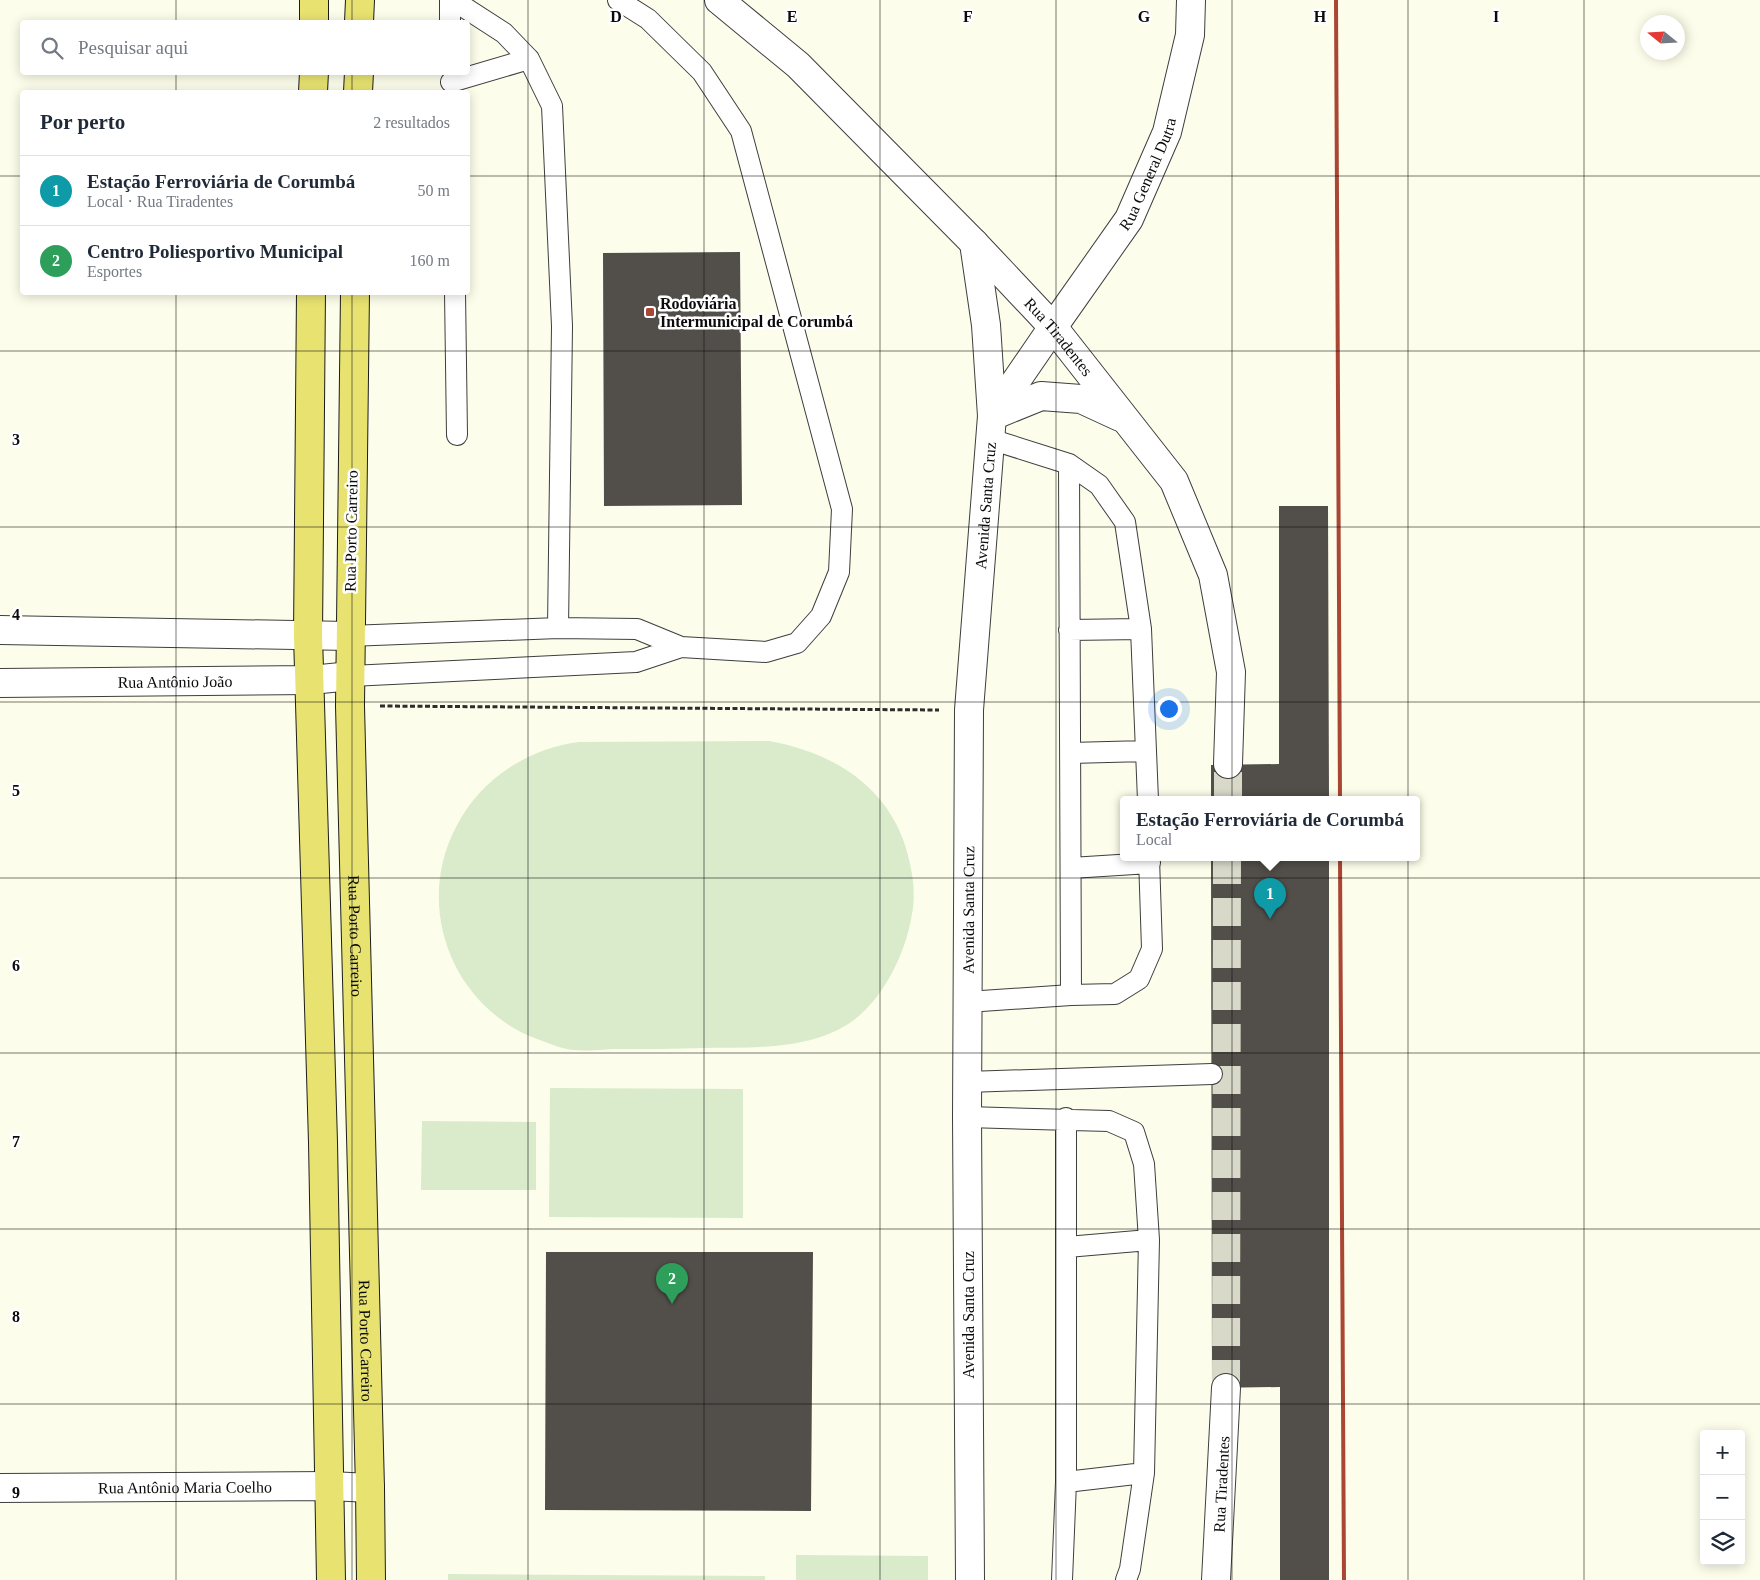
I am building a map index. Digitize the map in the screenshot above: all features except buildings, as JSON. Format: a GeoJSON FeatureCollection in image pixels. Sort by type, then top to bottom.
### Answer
{"type":"FeatureCollection","features":[{"type":"Feature","properties":{"kind":"main road"},"geometry":{"type":"LineString","coordinates":[[314,0],[314,20]]}},
{"type":"Feature","properties":{"kind":"main road"},"geometry":{"type":"LineString","coordinates":[[360,0],[360,20]]}},
{"type":"Feature","properties":{"kind":"main road"},"geometry":{"type":"LineString","coordinates":[[313,90],[314,75]]}},
{"type":"Feature","properties":{"kind":"main road"},"geometry":{"type":"LineString","coordinates":[[358,90],[359,75]]}},
{"type":"Feature","properties":{"kind":"main road"},"geometry":{"type":"LineString","coordinates":[[311,295],[308,636],[311,680],[323,1142],[331,1580]]}},
{"type":"Feature","properties":{"kind":"main road","name":"Rua Porto Carreiro"},"geometry":{"type":"LineString","coordinates":[[355,295],[349,636],[371,1580]]}},
{"type":"Feature","properties":{"kind":"main road"},"geometry":{"type":"LineString","coordinates":[[323,1142],[360,1142]]}},
{"type":"Feature","properties":{"kind":"street","name":"Rua Tiradentes"},"geometry":{"type":"LineString","coordinates":[[719,0],[798,65],[974,243],[1053,327],[1174,480],[1213,575],[1231,672],[1228,764]]}},
{"type":"Feature","properties":{"kind":"street","name":"Rua General Dutra"},"geometry":{"type":"LineString","coordinates":[[991,428],[1053,327],[1129,219],[1167,132],[1190,35],[1191,0]]}},
{"type":"Feature","properties":{"kind":"street","name":"Avenida Santa Cruz"},"geometry":{"type":"LineString","coordinates":[[970,1580],[967,1117],[969,710],[991,428],[986,325],[974,243]]}},
{"type":"Feature","properties":{"kind":"street"},"geometry":{"type":"LineString","coordinates":[[991,428],[1041,396],[1081,398],[1126,419]]}},
{"type":"Feature","properties":{"kind":"street"},"geometry":{"type":"LineString","coordinates":[[0,630],[349,636]]}},
{"type":"Feature","properties":{"kind":"street","name":"Rua Antônio João"},"geometry":{"type":"LineString","coordinates":[[0,683],[311,680],[351,676]]}},
{"type":"Feature","properties":{"kind":"street","name":"Rua Tiradentes"},"geometry":{"type":"LineString","coordinates":[[1216,1580],[1226,1388]]}},
{"type":"Feature","properties":{"kind":"street","name":"Rua Antônio Maria Coelho"},"geometry":{"type":"LineString","coordinates":[[0,1488],[330,1486],[370,1488]]}},
{"type":"Feature","properties":{"kind":"lane"},"geometry":{"type":"LineString","coordinates":[[450,20],[451,0],[504,33],[528,59],[552,106],[562,326],[558,628]]}},
{"type":"Feature","properties":{"kind":"lane"},"geometry":{"type":"LineString","coordinates":[[349,636],[558,628],[637,629],[681,647],[766,652],[797,643],[821,616],[839,572],[842,509],[741,131],[702,72],[648,19],[618,0]]}},
{"type":"Feature","properties":{"kind":"lane"},"geometry":{"type":"LineString","coordinates":[[451,82],[528,59]]}},
{"type":"Feature","properties":{"kind":"lane"},"geometry":{"type":"LineString","coordinates":[[455,295],[457,435]]}},
{"type":"Feature","properties":{"kind":"lane"},"geometry":{"type":"LineString","coordinates":[[991,428],[1069,464],[1099,485],[1125,522],[1141,629],[1148,796]]}},
{"type":"Feature","properties":{"kind":"lane"},"geometry":{"type":"LineString","coordinates":[[1069,464],[1071,995]]}},
{"type":"Feature","properties":{"kind":"lane"},"geometry":{"type":"LineString","coordinates":[[1069,630],[1141,629]]}},
{"type":"Feature","properties":{"kind":"lane"},"geometry":{"type":"LineString","coordinates":[[351,676],[636,662],[681,647]]}},
{"type":"Feature","properties":{"kind":"lane"},"geometry":{"type":"LineString","coordinates":[[1070,753],[1146,751]]}},
{"type":"Feature","properties":{"kind":"lane"},"geometry":{"type":"LineString","coordinates":[[967,1002],[1115,994],[1139,979],[1152,949],[1150,861],[1071,868]]}},
{"type":"Feature","properties":{"kind":"lane"},"geometry":{"type":"LineString","coordinates":[[967,1082],[1212,1074]]}},
{"type":"Feature","properties":{"kind":"lane"},"geometry":{"type":"LineString","coordinates":[[967,1117],[1066,1118],[1109,1121],[1134,1132],[1144,1164],[1150,1240],[1144,1473],[1130,1569],[1126,1580]]}},
{"type":"Feature","properties":{"kind":"lane"},"geometry":{"type":"LineString","coordinates":[[1062,1580],[1066,1482],[1066,1118]]}},
{"type":"Feature","properties":{"kind":"lane"},"geometry":{"type":"LineString","coordinates":[[1067,1247],[1150,1240]]}},
{"type":"Feature","properties":{"kind":"lane"},"geometry":{"type":"LineString","coordinates":[[1066,1482],[1144,1473]]}},
{"type":"Feature","properties":{"kind":"path"},"geometry":{"type":"LineString","coordinates":[[350,706],[969,710]]}},
{"type":"Feature","properties":{"kind":"green space"},"geometry":{"type":"Polygon","coordinates":[[[769,741],[818,755],[840,766],[860,780],[892,816],[903,839],[914,889],[909,928],[905,943],[892,972],[875,999],[865,1010],[854,1020],[837,1030],[820,1037],[781,1045],[741,1048],[574,1050],[555,1046],[507,1024],[483,1004],[463,979],[449,951],[441,921],[439,889],[444,858],[456,827],[466,810],[491,781],[523,760],[541,752],[579,742],[769,741]]]}},
{"type":"Feature","properties":{"kind":"green space"},"geometry":{"type":"Polygon","coordinates":[[[550,1088],[743,1089],[743,1218],[549,1217],[550,1088]]]}},
{"type":"Feature","properties":{"kind":"green space"},"geometry":{"type":"Polygon","coordinates":[[[422,1121],[536,1122],[536,1190],[421,1190],[422,1121]]]}},
{"type":"Feature","properties":{"kind":"green space"},"geometry":{"type":"Polygon","coordinates":[[[796,1555],[928,1556],[928,1580],[796,1580],[796,1555]]]}},
{"type":"Feature","properties":{"kind":"green space"},"geometry":{"type":"Polygon","coordinates":[[[448,1574],[765,1576],[765,1580],[448,1580],[448,1574]]]}},
{"type":"Feature","properties":{"kind":"tunnel"},"geometry":{"type":"LineString","coordinates":[[1228,764],[1228,796]]}},
{"type":"Feature","properties":{"kind":"tunnel"},"geometry":{"type":"LineString","coordinates":[[1226,1388],[1227,861]]}},
{"type":"Feature","properties":{"kind":"railway"},"geometry":{"type":"LineString","coordinates":[[1336,0],[1340,796]]}},
{"type":"Feature","properties":{"kind":"railway"},"geometry":{"type":"LineString","coordinates":[[1340,861],[1344,1580]]}},
{"type":"Feature","properties":{"kind":"place","name":"Rodoviária Intermunicipal de Corumbá"},"geometry":{"type":"Point","coordinates":[650,312]}},
{"type":"Feature","properties":{"kind":"place","name":"Estação Ferroviária de Corumbá"},"geometry":{"type":"Point","coordinates":[1270,919]}},
{"type":"Feature","properties":{"kind":"place","name":"Centro Poliesportivo Municipal"},"geometry":{"type":"Point","coordinates":[672,1304]}}]}
